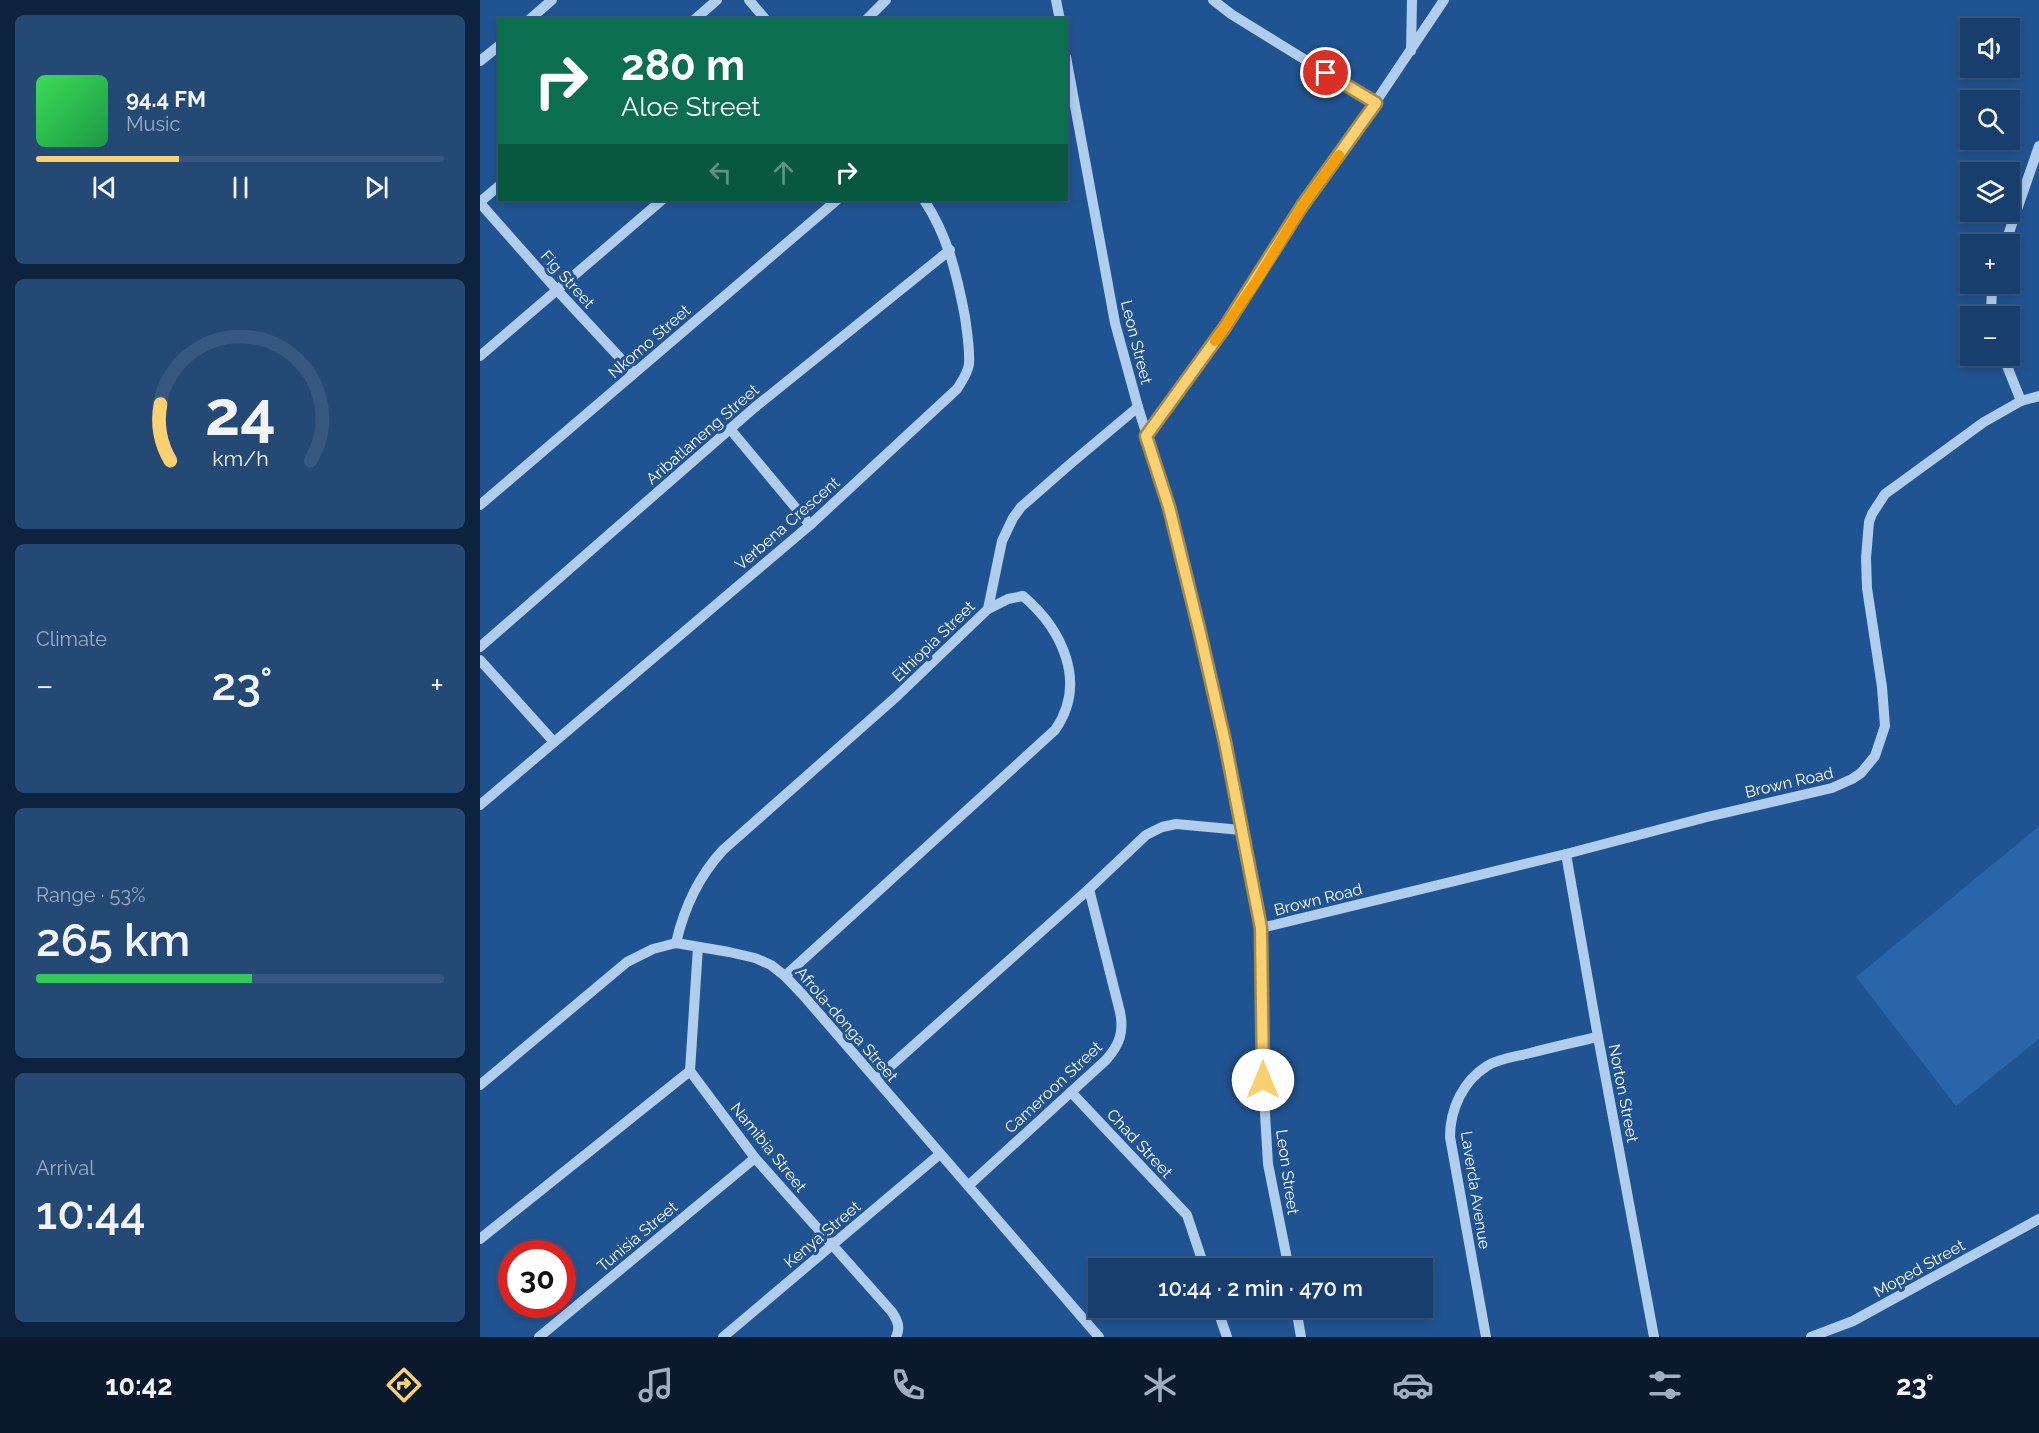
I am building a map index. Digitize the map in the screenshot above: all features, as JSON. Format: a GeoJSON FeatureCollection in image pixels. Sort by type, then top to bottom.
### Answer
{"type":"FeatureCollection","features":[{"type":"Feature","properties":{"kind":"street"},"geometry":{"type":"LineString","coordinates":[[531,18],[552,0]]}},
{"type":"Feature","properties":{"kind":"street"},"geometry":{"type":"LineString","coordinates":[[696,18],[717,0]]}},
{"type":"Feature","properties":{"kind":"street"},"geometry":{"type":"LineString","coordinates":[[749,0],[764,18]]}},
{"type":"Feature","properties":{"kind":"street"},"geometry":{"type":"LineString","coordinates":[[868,18],[886,0]]}},
{"type":"Feature","properties":{"kind":"street"},"geometry":{"type":"LineString","coordinates":[[1056,0],[1056,18]]}},
{"type":"Feature","properties":{"kind":"street"},"geometry":{"type":"LineString","coordinates":[[1213,0],[1231,14],[1376,103]]}},
{"type":"Feature","properties":{"kind":"street"},"geometry":{"type":"LineString","coordinates":[[1411,52],[1412,0]]}},
{"type":"Feature","properties":{"kind":"street"},"geometry":{"type":"LineString","coordinates":[[1146,436],[1225,327],[1302,206],[1376,103],[1444,0]]}},
{"type":"Feature","properties":{"kind":"street"},"geometry":{"type":"LineString","coordinates":[[480,62],[498,47]]}},
{"type":"Feature","properties":{"kind":"street","name":"Leon Street"},"geometry":{"type":"LineString","coordinates":[[1068,68],[1115,323],[1180,548],[1225,742],[1261,928],[1263,1080],[1268,1164],[1287,1258]]}},
{"type":"Feature","properties":{"kind":"street"},"geometry":{"type":"LineString","coordinates":[[2008,234],[2039,146]]}},
{"type":"Feature","properties":{"kind":"street"},"geometry":{"type":"LineString","coordinates":[[480,202],[498,187]]}},
{"type":"Feature","properties":{"kind":"street"},"geometry":{"type":"LineString","coordinates":[[480,356],[661,201]]}},
{"type":"Feature","properties":{"kind":"street","name":"Nkomo Street"},"geometry":{"type":"LineString","coordinates":[[480,505],[836,201]]}},
{"type":"Feature","properties":{"kind":"street","name":"Verbena Crescent"},"geometry":{"type":"LineString","coordinates":[[480,805],[810,525],[947,399],[966,375],[969,365],[959,285],[950,250],[939,222],[925,201]]}},
{"type":"Feature","properties":{"kind":"street","name":"Fig Street"},"geometry":{"type":"LineString","coordinates":[[480,202],[556,290],[634,373]]}},
{"type":"Feature","properties":{"kind":"street","name":"Aribatlaneng Street"},"geometry":{"type":"LineString","coordinates":[[480,647],[730,429],[950,250]]}},
{"type":"Feature","properties":{"kind":"street"},"geometry":{"type":"LineString","coordinates":[[2007,366],[2021,401]]}},
{"type":"Feature","properties":{"kind":"street","name":"Brown Road"},"geometry":{"type":"LineString","coordinates":[[1261,928],[1844,784],[1861,772],[1875,756],[1885,726],[1882,687],[1867,588],[1866,558],[1869,522],[1872,514],[1885,494],[1892,488],[1984,422],[2021,401],[2039,396]]}},
{"type":"Feature","properties":{"kind":"street"},"geometry":{"type":"LineString","coordinates":[[988,609],[1002,542],[1013,518],[1053,479],[1138,407]]}},
{"type":"Feature","properties":{"kind":"street"},"geometry":{"type":"LineString","coordinates":[[730,429],[810,525]]}},
{"type":"Feature","properties":{"kind":"street","name":"Ethiopia Street"},"geometry":{"type":"LineString","coordinates":[[675,943],[688,901],[711,863],[723,850],[896,697],[988,609],[1008,599],[1023,596],[1051,624],[1062,643],[1068,666],[1071,696],[1065,716],[1055,730],[785,976]]}},
{"type":"Feature","properties":{"kind":"street"},"geometry":{"type":"LineString","coordinates":[[480,660],[554,742]]}},
{"type":"Feature","properties":{"kind":"street"},"geometry":{"type":"LineString","coordinates":[[876,1079],[1089,889],[1146,835],[1162,827],[1176,824],[1242,830]]}},
{"type":"Feature","properties":{"kind":"street","name":"Norton Street"},"geometry":{"type":"LineString","coordinates":[[1566,854],[1654,1337]]}},
{"type":"Feature","properties":{"kind":"street","name":"Cameroon Street"},"geometry":{"type":"LineString","coordinates":[[968,1186],[1114,1050],[1122,1032],[1120,1012],[1089,889]]}},
{"type":"Feature","properties":{"kind":"street","name":"Afrola-donga Street"},"geometry":{"type":"LineString","coordinates":[[480,1085],[627,962],[653,949],[675,943],[755,958],[771,965],[785,976],[1095,1333]]}},
{"type":"Feature","properties":{"kind":"street"},"geometry":{"type":"LineString","coordinates":[[480,1239],[690,1071],[698,947]]}},
{"type":"Feature","properties":{"kind":"street","name":"Laverda Avenue"},"geometry":{"type":"LineString","coordinates":[[1486,1337],[1450,1137],[1452,1116],[1465,1087],[1488,1065],[1598,1037]]}},
{"type":"Feature","properties":{"kind":"street","name":"Namibia Street"},"geometry":{"type":"LineString","coordinates":[[690,1071],[755,1158],[892,1312],[898,1327],[896,1337]]}},
{"type":"Feature","properties":{"kind":"street","name":"Chad Street"},"geometry":{"type":"LineString","coordinates":[[1071,1092],[1187,1215],[1201,1258]]}},
{"type":"Feature","properties":{"kind":"street","name":"Kenya Street"},"geometry":{"type":"LineString","coordinates":[[723,1337],[939,1154]]}},
{"type":"Feature","properties":{"kind":"street","name":"Tunisia Street"},"geometry":{"type":"LineString","coordinates":[[539,1337],[755,1158]]}},
{"type":"Feature","properties":{"kind":"street","name":"Moped Street"},"geometry":{"type":"LineString","coordinates":[[1811,1337],[1853,1321],[2039,1219]]}},
{"type":"Feature","properties":{"kind":"street"},"geometry":{"type":"LineString","coordinates":[[1220,1318],[1227,1337]]}},
{"type":"Feature","properties":{"kind":"street"},"geometry":{"type":"LineString","coordinates":[[1298,1318],[1301,1337]]}},
{"type":"Feature","properties":{"kind":"street"},"geometry":{"type":"LineString","coordinates":[[1081,1337],[1095,1333]]}},
{"type":"Feature","properties":{"kind":"shaded area"},"geometry":{"type":"Polygon","coordinates":[[[2039,826],[2039,1039],[1956,1106],[1856,977],[2039,826]]]}},
{"type":"Feature","properties":{"kind":"slow traffic"},"geometry":{"type":"LineString","coordinates":[[1215,341],[1257,280],[1302,206],[1339,155]]}},
{"type":"Feature","properties":{"kind":"route"},"geometry":{"type":"LineString","coordinates":[[1263,1080],[1261,928],[1225,742],[1200,633],[1169,507],[1146,436],[1225,327],[1302,206],[1376,103],[1326,73]]}}]}
